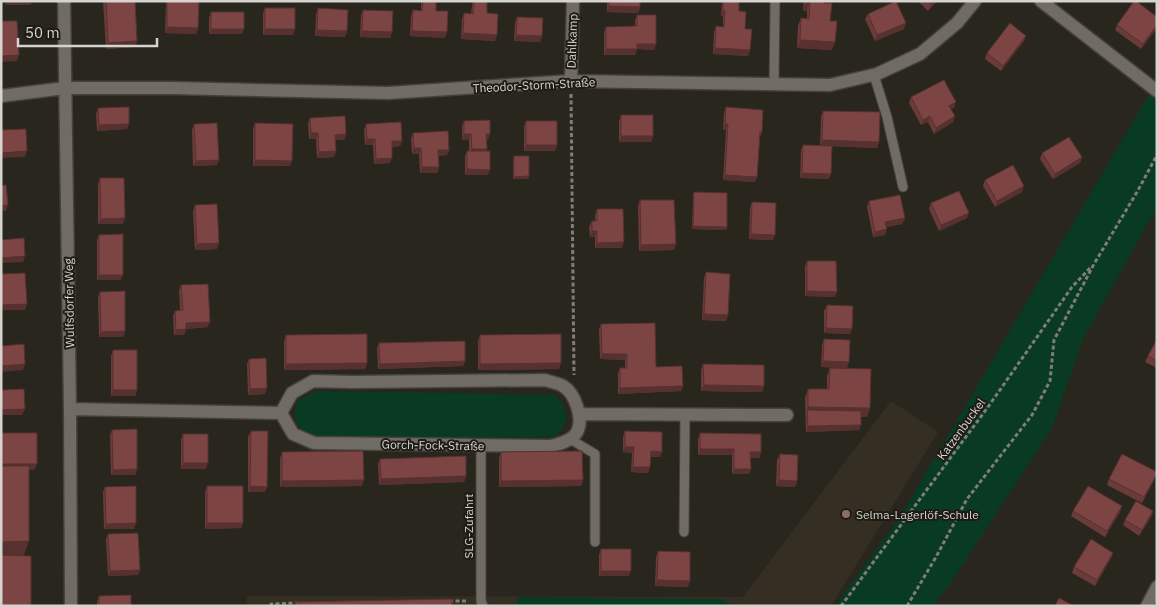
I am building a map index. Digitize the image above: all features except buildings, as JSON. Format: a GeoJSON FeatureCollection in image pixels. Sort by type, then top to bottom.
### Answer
{"type":"FeatureCollection","features":[{"type":"Feature","properties":{"kind":"street","name":"Wulfsdorfer Weg"},"geometry":{"type":"LineString","coordinates":[[64,1],[70,409],[70,606]]}},
{"type":"Feature","properties":{"kind":"street","name":"Dahlkamp"},"geometry":{"type":"LineString","coordinates":[[571,81],[574,1]]}},
{"type":"Feature","properties":{"kind":"street","name":"Theodor-Storm-Straße"},"geometry":{"type":"LineString","coordinates":[[1,96],[65,88],[173,88],[388,93],[571,81],[830,85],[874,75],[920,54],[957,23],[975,1]]}},
{"type":"Feature","properties":{"kind":"street"},"geometry":{"type":"LineString","coordinates":[[1041,1],[1157,91]]}},
{"type":"Feature","properties":{"kind":"street"},"geometry":{"type":"LineString","coordinates":[[70,409],[281,413],[292,393],[313,381],[545,380],[563,386],[574,397],[579,414],[578,431],[570,439]]}},
{"type":"Feature","properties":{"kind":"street","name":"Gorch-Fock-Straße"},"geometry":{"type":"LineString","coordinates":[[281,413],[293,434],[314,444],[550,446],[570,439]]}},
{"type":"Feature","properties":{"kind":"street"},"geometry":{"type":"LineString","coordinates":[[579,414],[787,415]]}},
{"type":"Feature","properties":{"kind":"street"},"geometry":{"type":"LineString","coordinates":[[1147,606],[1157,587]]}},
{"type":"Feature","properties":{"kind":"lane"},"geometry":{"type":"LineString","coordinates":[[774,84],[775,1]]}},
{"type":"Feature","properties":{"kind":"lane"},"geometry":{"type":"LineString","coordinates":[[874,75],[887,117],[903,187]]}},
{"type":"Feature","properties":{"kind":"lane"},"geometry":{"type":"LineString","coordinates":[[684,532],[685,415]]}},
{"type":"Feature","properties":{"kind":"lane"},"geometry":{"type":"LineString","coordinates":[[570,439],[595,454],[595,542]]}},
{"type":"Feature","properties":{"kind":"lane","name":"SLG-Zufahrt"},"geometry":{"type":"LineString","coordinates":[[481,446],[482,603]]}},
{"type":"Feature","properties":{"kind":"path"},"geometry":{"type":"LineString","coordinates":[[571,81],[574,397]]}},
{"type":"Feature","properties":{"kind":"path","name":"Katzenbuckel"},"geometry":{"type":"LineString","coordinates":[[907,606],[967,499],[1032,414],[1050,381],[1054,340],[1094,264],[1157,155]]}},
{"type":"Feature","properties":{"kind":"path","name":"Katzenbuckel"},"geometry":{"type":"LineString","coordinates":[[841,606],[988,407],[1072,287],[1094,264]]}},
{"type":"Feature","properties":{"kind":"path"},"geometry":{"type":"LineString","coordinates":[[441,601],[482,603]]}},
{"type":"Feature","properties":{"kind":"path"},"geometry":{"type":"LineString","coordinates":[[271,606],[271,604],[301,603]]}},
{"type":"Feature","properties":{"kind":"shaded area","name":"Selma-Lagerlöf-Schule"},"geometry":{"type":"Polygon","coordinates":[[[891,401],[938,432],[831,606],[247,606],[247,596],[743,597],[891,401]]]}},
{"type":"Feature","properties":{"kind":"green space"},"geometry":{"type":"Polygon","coordinates":[[[1157,81],[1157,207],[1083,339],[1052,428],[952,581],[933,606],[835,606],[900,517],[1157,81]]]}},
{"type":"Feature","properties":{"kind":"green space"},"geometry":{"type":"Polygon","coordinates":[[[319,391],[555,395],[563,404],[567,419],[560,432],[552,437],[327,437],[311,435],[302,430],[296,422],[294,412],[298,402],[305,396],[319,391]]]}},
{"type":"Feature","properties":{"kind":"green space"},"geometry":{"type":"Polygon","coordinates":[[[517,597],[723,599],[732,606],[517,606],[517,597]]]}},
{"type":"Feature","properties":{"kind":"place","name":"Selma-Lagerlöf-Schule"},"geometry":{"type":"Point","coordinates":[846,514]}}]}
